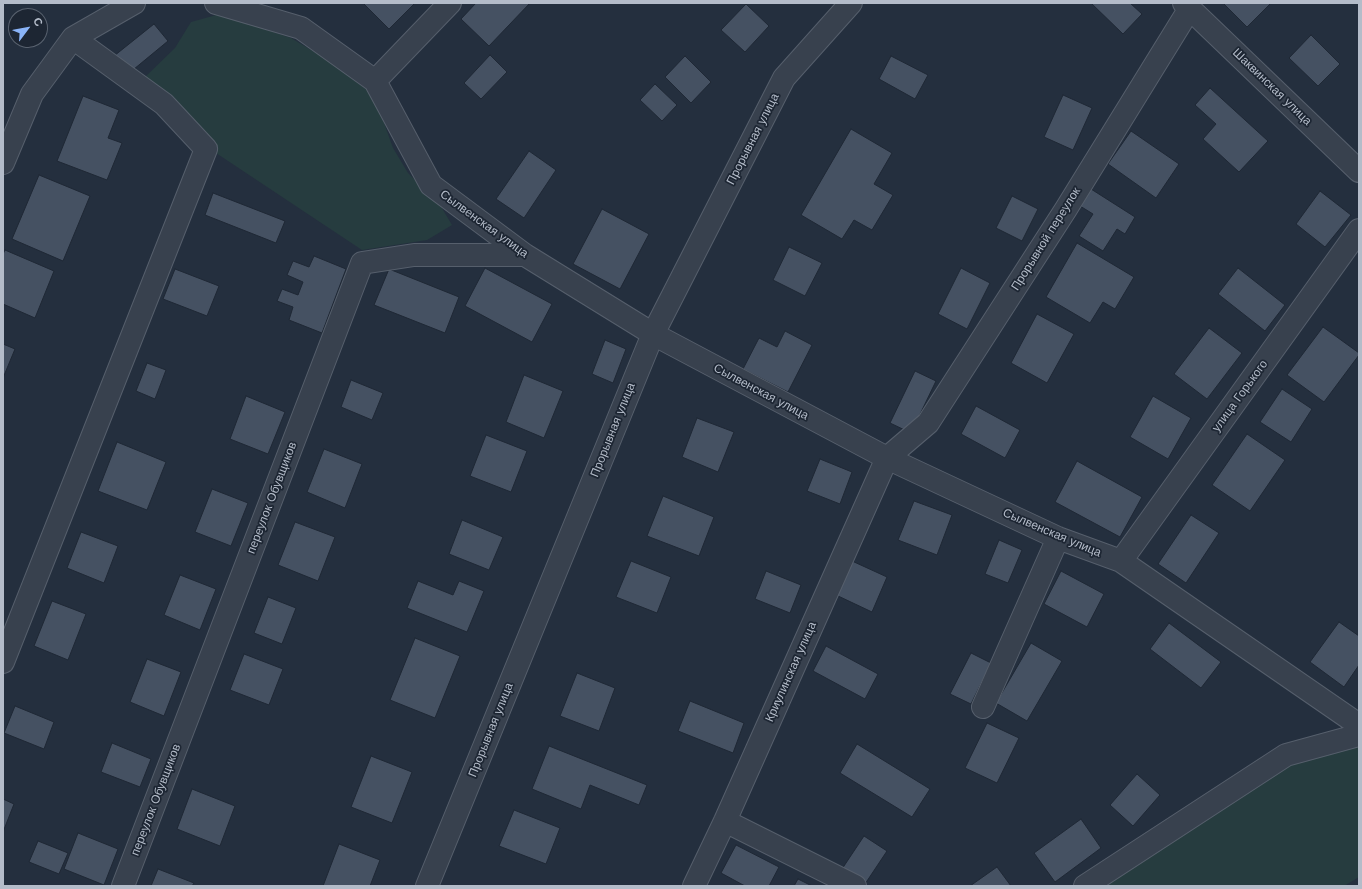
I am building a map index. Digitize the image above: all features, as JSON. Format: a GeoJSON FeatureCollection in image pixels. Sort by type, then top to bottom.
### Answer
{"type":"FeatureCollection","features":[{"type":"Feature","properties":{"kind":"street"},"geometry":{"type":"LineString","coordinates":[[3,163],[32,94],[73,38],[134,3]]}},
{"type":"Feature","properties":{"kind":"street","name":"Сылвенская улица"},"geometry":{"type":"LineString","coordinates":[[216,3],[301,28],[375,81],[431,185],[526,255],[653,334],[887,458],[1058,538],[1120,561],[1359,725]]}},
{"type":"Feature","properties":{"kind":"street"},"geometry":{"type":"LineString","coordinates":[[375,81],[450,3]]}},
{"type":"Feature","properties":{"kind":"street","name":"Прорывная улица"},"geometry":{"type":"LineString","coordinates":[[427,886],[653,334],[784,78],[851,3]]}},
{"type":"Feature","properties":{"kind":"street","name":"Шаквинская улица"},"geometry":{"type":"LineString","coordinates":[[1187,6],[1359,171]]}},
{"type":"Feature","properties":{"kind":"street","name":"Прорывной переулок"},"geometry":{"type":"LineString","coordinates":[[887,458],[928,423],[1066,209],[1187,6]]}},
{"type":"Feature","properties":{"kind":"street"},"geometry":{"type":"LineString","coordinates":[[3,662],[206,149],[164,104],[73,38]]}},
{"type":"Feature","properties":{"kind":"street","name":"улица Горького"},"geometry":{"type":"LineString","coordinates":[[1120,561],[1359,230]]}},
{"type":"Feature","properties":{"kind":"street","name":"переулок Обувщиков"},"geometry":{"type":"LineString","coordinates":[[123,886],[362,263],[414,255],[526,255]]}},
{"type":"Feature","properties":{"kind":"street","name":"Криулинская улица"},"geometry":{"type":"LineString","coordinates":[[694,886],[725,821],[887,458]]}},
{"type":"Feature","properties":{"kind":"street"},"geometry":{"type":"LineString","coordinates":[[983,707],[1058,538]]}},
{"type":"Feature","properties":{"kind":"street"},"geometry":{"type":"LineString","coordinates":[[1085,886],[1286,755],[1359,735]]}},
{"type":"Feature","properties":{"kind":"street"},"geometry":{"type":"LineString","coordinates":[[725,821],[855,886]]}},
{"type":"Feature","properties":{"kind":"green space"},"geometry":{"type":"Polygon","coordinates":[[[220,14],[291,38],[323,57],[374,95],[393,148],[408,173],[440,205],[452,225],[427,240],[362,250],[213,151],[186,111],[144,78],[175,48],[191,22],[220,14]]]}},
{"type":"Feature","properties":{"kind":"green space"},"geometry":{"type":"Polygon","coordinates":[[[1359,741],[1359,877],[1344,886],[1100,886],[1293,762],[1359,741]]]}},
{"type":"Feature","properties":{"kind":"building"},"geometry":{"type":"Polygon","coordinates":[[[363,3],[415,3],[389,29],[363,3]]]}},
{"type":"Feature","properties":{"kind":"building"},"geometry":{"type":"Polygon","coordinates":[[[476,3],[530,3],[489,46],[461,19],[476,3]]]}},
{"type":"Feature","properties":{"kind":"building"},"geometry":{"type":"Polygon","coordinates":[[[1091,3],[1130,3],[1142,14],[1123,34],[1091,3]]]}},
{"type":"Feature","properties":{"kind":"building"},"geometry":{"type":"Polygon","coordinates":[[[1223,3],[1271,3],[1247,27],[1223,3]]]}},
{"type":"Feature","properties":{"kind":"building"},"geometry":{"type":"Polygon","coordinates":[[[746,4],[769,26],[745,52],[721,30],[746,4]]]}},
{"type":"Feature","properties":{"kind":"building"},"geometry":{"type":"Polygon","coordinates":[[[154,24],[168,41],[128,74],[114,56],[154,24]]]}},
{"type":"Feature","properties":{"kind":"building"},"geometry":{"type":"Polygon","coordinates":[[[1311,35],[1340,64],[1318,86],[1289,58],[1311,35]]]}},
{"type":"Feature","properties":{"kind":"building"},"geometry":{"type":"Polygon","coordinates":[[[490,55],[507,72],[481,99],[464,83],[490,55]]]}},
{"type":"Feature","properties":{"kind":"building"},"geometry":{"type":"Polygon","coordinates":[[[685,56],[711,82],[691,103],[665,77],[685,56]]]}},
{"type":"Feature","properties":{"kind":"building"},"geometry":{"type":"Polygon","coordinates":[[[891,56],[928,75],[915,99],[879,79],[891,56]]]}},
{"type":"Feature","properties":{"kind":"building"},"geometry":{"type":"Polygon","coordinates":[[[655,84],[677,105],[662,121],[640,100],[655,84]]]}},
{"type":"Feature","properties":{"kind":"building"},"geometry":{"type":"Polygon","coordinates":[[[1210,88],[1268,141],[1239,172],[1203,139],[1216,124],[1195,105],[1210,88]]]}},
{"type":"Feature","properties":{"kind":"building"},"geometry":{"type":"Polygon","coordinates":[[[1063,95],[1092,108],[1073,150],[1044,137],[1063,95]]]}},
{"type":"Feature","properties":{"kind":"building"},"geometry":{"type":"Polygon","coordinates":[[[83,96],[119,110],[108,138],[122,143],[107,180],[57,161],[83,96]]]}},
{"type":"Feature","properties":{"kind":"building"},"geometry":{"type":"Polygon","coordinates":[[[851,129],[892,153],[874,184],[893,195],[872,230],[854,220],[842,239],[801,215],[851,129]]]}},
{"type":"Feature","properties":{"kind":"building"},"geometry":{"type":"Polygon","coordinates":[[[1131,131],[1179,164],[1156,198],[1108,164],[1131,131]]]}},
{"type":"Feature","properties":{"kind":"building"},"geometry":{"type":"Polygon","coordinates":[[[529,151],[556,170],[524,218],[496,199],[529,151]]]}},
{"type":"Feature","properties":{"kind":"building"},"geometry":{"type":"Polygon","coordinates":[[[39,175],[90,196],[63,261],[12,239],[39,175]]]}},
{"type":"Feature","properties":{"kind":"building"},"geometry":{"type":"Polygon","coordinates":[[[1091,189],[1135,217],[1125,234],[1117,229],[1103,251],[1079,236],[1093,214],[1080,206],[1091,189]]]}},
{"type":"Feature","properties":{"kind":"building"},"geometry":{"type":"Polygon","coordinates":[[[1320,191],[1351,215],[1325,247],[1296,224],[1320,191]]]}},
{"type":"Feature","properties":{"kind":"building"},"geometry":{"type":"Polygon","coordinates":[[[213,193],[285,221],[276,243],[205,215],[213,193]]]}},
{"type":"Feature","properties":{"kind":"building"},"geometry":{"type":"Polygon","coordinates":[[[1012,196],[1038,209],[1022,241],[996,228],[1012,196]]]}},
{"type":"Feature","properties":{"kind":"building"},"geometry":{"type":"Polygon","coordinates":[[[602,209],[649,234],[620,289],[573,264],[602,209]]]}},
{"type":"Feature","properties":{"kind":"building"},"geometry":{"type":"Polygon","coordinates":[[[1077,243],[1134,277],[1115,309],[1103,302],[1090,323],[1046,297],[1077,243]]]}},
{"type":"Feature","properties":{"kind":"building"},"geometry":{"type":"Polygon","coordinates":[[[789,247],[822,263],[805,296],[773,280],[789,247]]]}},
{"type":"Feature","properties":{"kind":"building"},"geometry":{"type":"Polygon","coordinates":[[[5,250],[54,271],[35,318],[3,304],[3,254],[5,250]]]}},
{"type":"Feature","properties":{"kind":"building"},"geometry":{"type":"Polygon","coordinates":[[[314,256],[346,269],[322,333],[289,320],[293,307],[277,301],[282,289],[298,295],[303,282],[287,275],[293,261],[309,267],[314,256]]]}},
{"type":"Feature","properties":{"kind":"building"},"geometry":{"type":"Polygon","coordinates":[[[485,268],[552,304],[532,342],[465,306],[485,268]]]}},
{"type":"Feature","properties":{"kind":"building"},"geometry":{"type":"Polygon","coordinates":[[[961,268],[990,283],[967,329],[938,314],[961,268]]]}},
{"type":"Feature","properties":{"kind":"building"},"geometry":{"type":"Polygon","coordinates":[[[1238,268],[1285,305],[1265,331],[1218,294],[1238,268]]]}},
{"type":"Feature","properties":{"kind":"building"},"geometry":{"type":"Polygon","coordinates":[[[175,269],[219,286],[207,316],[163,299],[175,269]]]}},
{"type":"Feature","properties":{"kind":"building"},"geometry":{"type":"Polygon","coordinates":[[[389,269],[459,297],[445,333],[374,305],[389,269]]]}},
{"type":"Feature","properties":{"kind":"building"},"geometry":{"type":"Polygon","coordinates":[[[1037,314],[1074,334],[1047,383],[1011,363],[1037,314]]]}},
{"type":"Feature","properties":{"kind":"building"},"geometry":{"type":"Polygon","coordinates":[[[1323,327],[1359,353],[1324,402],[1287,375],[1323,327]]]}},
{"type":"Feature","properties":{"kind":"building"},"geometry":{"type":"Polygon","coordinates":[[[1209,328],[1242,353],[1207,399],[1174,374],[1209,328]]]}},
{"type":"Feature","properties":{"kind":"building"},"geometry":{"type":"Polygon","coordinates":[[[785,331],[812,345],[788,392],[743,369],[759,338],[777,347],[785,331]]]}},
{"type":"Feature","properties":{"kind":"building"},"geometry":{"type":"Polygon","coordinates":[[[605,340],[626,349],[613,383],[592,374],[605,340]]]}},
{"type":"Feature","properties":{"kind":"building"},"geometry":{"type":"Polygon","coordinates":[[[3,344],[15,349],[3,378],[3,344]]]}},
{"type":"Feature","properties":{"kind":"building"},"geometry":{"type":"Polygon","coordinates":[[[147,363],[166,370],[155,399],[136,391],[147,363]]]}},
{"type":"Feature","properties":{"kind":"building"},"geometry":{"type":"Polygon","coordinates":[[[915,371],[936,381],[911,433],[890,423],[915,371]]]}},
{"type":"Feature","properties":{"kind":"building"},"geometry":{"type":"Polygon","coordinates":[[[524,375],[563,391],[544,438],[506,422],[524,375]]]}},
{"type":"Feature","properties":{"kind":"building"},"geometry":{"type":"Polygon","coordinates":[[[351,380],[383,393],[372,420],[341,407],[351,380]]]}},
{"type":"Feature","properties":{"kind":"building"},"geometry":{"type":"Polygon","coordinates":[[[1282,389],[1312,409],[1291,442],[1260,422],[1282,389]]]}},
{"type":"Feature","properties":{"kind":"building"},"geometry":{"type":"Polygon","coordinates":[[[246,396],[285,412],[268,454],[230,439],[246,396]]]}},
{"type":"Feature","properties":{"kind":"building"},"geometry":{"type":"Polygon","coordinates":[[[1153,396],[1191,418],[1168,459],[1130,437],[1153,396]]]}},
{"type":"Feature","properties":{"kind":"building"},"geometry":{"type":"Polygon","coordinates":[[[976,406],[1020,430],[1005,458],[961,434],[976,406]]]}},
{"type":"Feature","properties":{"kind":"building"},"geometry":{"type":"Polygon","coordinates":[[[697,418],[734,432],[718,472],[682,457],[697,418]]]}},
{"type":"Feature","properties":{"kind":"building"},"geometry":{"type":"Polygon","coordinates":[[[1247,434],[1285,460],[1250,511],[1212,485],[1247,434]]]}},
{"type":"Feature","properties":{"kind":"building"},"geometry":{"type":"Polygon","coordinates":[[[486,435],[527,451],[511,492],[470,476],[486,435]]]}},
{"type":"Feature","properties":{"kind":"building"},"geometry":{"type":"Polygon","coordinates":[[[117,442],[166,462],[147,510],[98,491],[117,442]]]}},
{"type":"Feature","properties":{"kind":"building"},"geometry":{"type":"Polygon","coordinates":[[[324,449],[362,464],[345,508],[307,492],[324,449]]]}},
{"type":"Feature","properties":{"kind":"building"},"geometry":{"type":"Polygon","coordinates":[[[820,459],[852,472],[840,504],[807,491],[820,459]]]}},
{"type":"Feature","properties":{"kind":"building"},"geometry":{"type":"Polygon","coordinates":[[[1077,461],[1142,497],[1120,537],[1055,502],[1077,461]]]}},
{"type":"Feature","properties":{"kind":"building"},"geometry":{"type":"Polygon","coordinates":[[[212,489],[248,503],[231,546],[195,532],[212,489]]]}},
{"type":"Feature","properties":{"kind":"building"},"geometry":{"type":"Polygon","coordinates":[[[663,496],[714,517],[699,556],[647,536],[663,496]]]}},
{"type":"Feature","properties":{"kind":"building"},"geometry":{"type":"Polygon","coordinates":[[[914,501],[952,515],[937,555],[898,540],[914,501]]]}},
{"type":"Feature","properties":{"kind":"building"},"geometry":{"type":"Polygon","coordinates":[[[1191,515],[1219,533],[1186,583],[1158,564],[1191,515]]]}},
{"type":"Feature","properties":{"kind":"building"},"geometry":{"type":"Polygon","coordinates":[[[462,520],[503,537],[489,570],[449,554],[462,520]]]}},
{"type":"Feature","properties":{"kind":"building"},"geometry":{"type":"Polygon","coordinates":[[[295,522],[335,537],[318,581],[278,565],[295,522]]]}},
{"type":"Feature","properties":{"kind":"building"},"geometry":{"type":"Polygon","coordinates":[[[81,532],[118,546],[104,583],[67,568],[81,532]]]}},
{"type":"Feature","properties":{"kind":"building"},"geometry":{"type":"Polygon","coordinates":[[[999,540],[1022,550],[1008,583],[985,574],[999,540]]]}},
{"type":"Feature","properties":{"kind":"building"},"geometry":{"type":"Polygon","coordinates":[[[631,561],[671,577],[657,613],[616,597],[631,561]]]}},
{"type":"Feature","properties":{"kind":"building"},"geometry":{"type":"Polygon","coordinates":[[[852,561],[887,577],[872,612],[836,595],[852,561]]]}},
{"type":"Feature","properties":{"kind":"building"},"geometry":{"type":"Polygon","coordinates":[[[766,571],[801,585],[790,613],[755,599],[766,571]]]}},
{"type":"Feature","properties":{"kind":"building"},"geometry":{"type":"Polygon","coordinates":[[[1061,571],[1104,594],[1087,627],[1044,604],[1061,571]]]}},
{"type":"Feature","properties":{"kind":"building"},"geometry":{"type":"Polygon","coordinates":[[[180,575],[216,589],[200,630],[164,615],[180,575]]]}},
{"type":"Feature","properties":{"kind":"building"},"geometry":{"type":"Polygon","coordinates":[[[418,581],[453,595],[459,581],[484,591],[467,632],[407,608],[418,581]]]}},
{"type":"Feature","properties":{"kind":"building"},"geometry":{"type":"Polygon","coordinates":[[[268,597],[296,608],[282,644],[254,633],[268,597]]]}},
{"type":"Feature","properties":{"kind":"building"},"geometry":{"type":"Polygon","coordinates":[[[52,601],[86,614],[68,660],[34,646],[52,601]]]}},
{"type":"Feature","properties":{"kind":"building"},"geometry":{"type":"Polygon","coordinates":[[[1339,622],[1359,636],[1359,665],[1344,687],[1310,662],[1339,622]]]}},
{"type":"Feature","properties":{"kind":"building"},"geometry":{"type":"Polygon","coordinates":[[[1169,623],[1221,662],[1201,688],[1150,649],[1169,623]]]}},
{"type":"Feature","properties":{"kind":"building"},"geometry":{"type":"Polygon","coordinates":[[[415,638],[460,656],[435,718],[390,700],[415,638]]]}},
{"type":"Feature","properties":{"kind":"building"},"geometry":{"type":"Polygon","coordinates":[[[1031,643],[1062,661],[1027,721],[996,703],[1031,643]]]}},
{"type":"Feature","properties":{"kind":"building"},"geometry":{"type":"Polygon","coordinates":[[[826,646],[878,674],[865,699],[813,671],[826,646]]]}},
{"type":"Feature","properties":{"kind":"building"},"geometry":{"type":"Polygon","coordinates":[[[971,653],[991,663],[971,704],[950,694],[971,653]]]}},
{"type":"Feature","properties":{"kind":"building"},"geometry":{"type":"Polygon","coordinates":[[[244,654],[283,669],[269,705],[230,690],[244,654]]]}},
{"type":"Feature","properties":{"kind":"building"},"geometry":{"type":"Polygon","coordinates":[[[147,659],[181,672],[164,716],[130,702],[147,659]]]}},
{"type":"Feature","properties":{"kind":"building"},"geometry":{"type":"Polygon","coordinates":[[[577,673],[615,688],[599,731],[560,716],[577,673]]]}},
{"type":"Feature","properties":{"kind":"building"},"geometry":{"type":"Polygon","coordinates":[[[690,701],[744,723],[733,753],[678,731],[690,701]]]}},
{"type":"Feature","properties":{"kind":"building"},"geometry":{"type":"Polygon","coordinates":[[[15,706],[54,722],[44,749],[4,733],[15,706]]]}},
{"type":"Feature","properties":{"kind":"building"},"geometry":{"type":"Polygon","coordinates":[[[987,723],[1019,738],[997,783],[965,768],[987,723]]]}},
{"type":"Feature","properties":{"kind":"building"},"geometry":{"type":"Polygon","coordinates":[[[112,743],[151,759],[140,787],[101,772],[112,743]]]}},
{"type":"Feature","properties":{"kind":"building"},"geometry":{"type":"Polygon","coordinates":[[[857,744],[930,789],[912,817],[840,773],[857,744]]]}},
{"type":"Feature","properties":{"kind":"building"},"geometry":{"type":"Polygon","coordinates":[[[549,746],[647,785],[639,805],[590,785],[581,809],[532,789],[549,746]]]}},
{"type":"Feature","properties":{"kind":"building"},"geometry":{"type":"Polygon","coordinates":[[[371,756],[412,772],[392,823],[351,807],[371,756]]]}},
{"type":"Feature","properties":{"kind":"building"},"geometry":{"type":"Polygon","coordinates":[[[1137,774],[1160,795],[1133,826],[1110,805],[1137,774]]]}},
{"type":"Feature","properties":{"kind":"building"},"geometry":{"type":"Polygon","coordinates":[[[192,789],[235,806],[220,846],[177,829],[192,789]]]}},
{"type":"Feature","properties":{"kind":"building"},"geometry":{"type":"Polygon","coordinates":[[[3,799],[14,804],[3,832],[3,799]]]}},
{"type":"Feature","properties":{"kind":"building"},"geometry":{"type":"Polygon","coordinates":[[[514,810],[560,828],[546,864],[499,846],[514,810]]]}},
{"type":"Feature","properties":{"kind":"building"},"geometry":{"type":"Polygon","coordinates":[[[1081,819],[1101,848],[1055,882],[1034,853],[1081,819]]]}},
{"type":"Feature","properties":{"kind":"building"},"geometry":{"type":"Polygon","coordinates":[[[78,833],[118,849],[104,885],[64,869],[78,833]]]}},
{"type":"Feature","properties":{"kind":"building"},"geometry":{"type":"Polygon","coordinates":[[[864,836],[887,851],[865,884],[842,869],[864,836]]]}},
{"type":"Feature","properties":{"kind":"building"},"geometry":{"type":"Polygon","coordinates":[[[38,841],[68,853],[59,874],[29,862],[38,841]]]}},
{"type":"Feature","properties":{"kind":"building"},"geometry":{"type":"Polygon","coordinates":[[[339,844],[380,860],[370,886],[323,886],[339,844]]]}},
{"type":"Feature","properties":{"kind":"building"},"geometry":{"type":"Polygon","coordinates":[[[736,845],[779,867],[769,886],[745,886],[721,873],[736,845]]]}},
{"type":"Feature","properties":{"kind":"building"},"geometry":{"type":"Polygon","coordinates":[[[997,867],[1011,886],[970,886],[997,867]]]}},
{"type":"Feature","properties":{"kind":"building"},"geometry":{"type":"Polygon","coordinates":[[[158,869],[194,883],[192,886],[151,886],[158,869]]]}},
{"type":"Feature","properties":{"kind":"building"},"geometry":{"type":"Polygon","coordinates":[[[798,879],[812,886],[794,886],[798,879]]]}}]}
